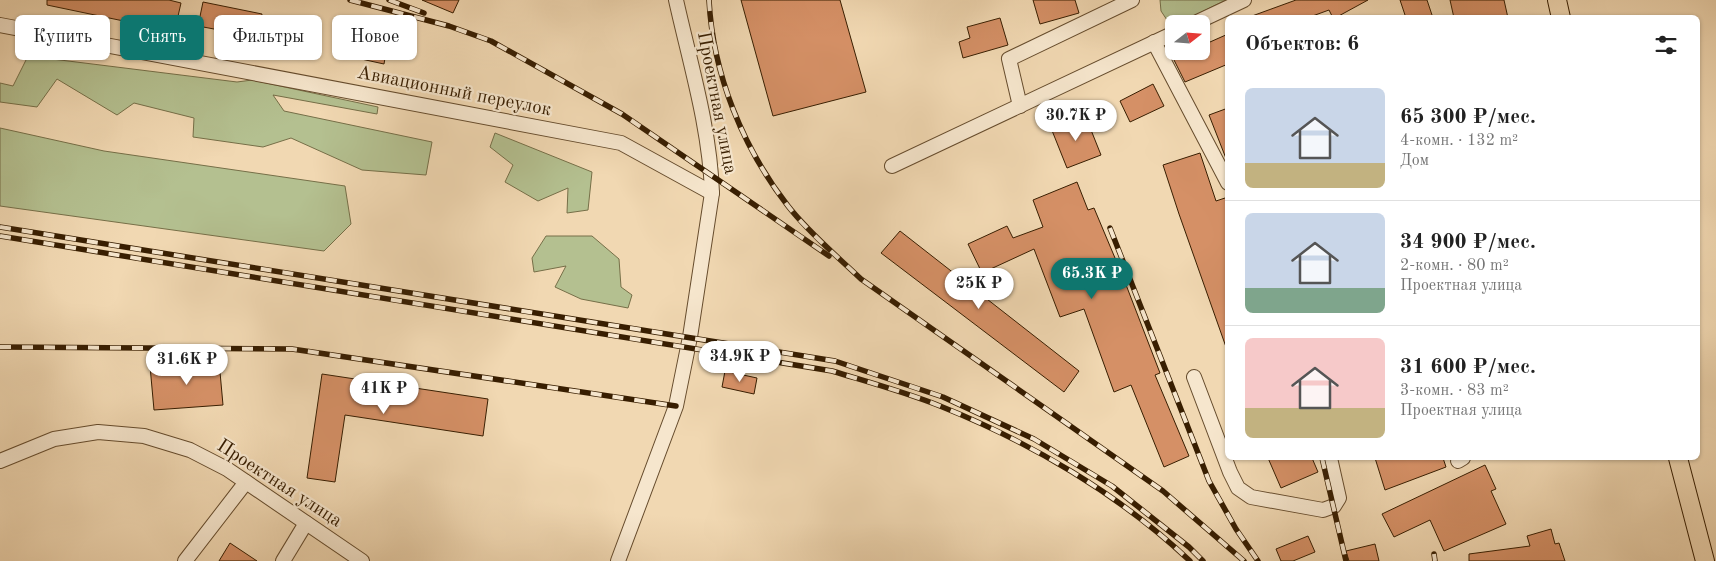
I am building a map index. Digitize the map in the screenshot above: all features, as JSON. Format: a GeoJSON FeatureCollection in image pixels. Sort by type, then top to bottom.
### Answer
{"type":"FeatureCollection","features":[{"type":"Feature","properties":{"kind":"main road"},"geometry":{"type":"LineString","coordinates":[[1557,0],[1560,15]]}},
{"type":"Feature","properties":{"kind":"main road"},"geometry":{"type":"LineString","coordinates":[[1679,460],[1706,561]]}},
{"type":"Feature","properties":{"kind":"street","name":"Проектная улица"},"geometry":{"type":"LineString","coordinates":[[618,561],[676,406],[690,337],[712,193],[712,175],[706,133],[676,0]]}},
{"type":"Feature","properties":{"kind":"street"},"geometry":{"type":"LineString","coordinates":[[1020,106],[1009,59],[1132,0]]}},
{"type":"Feature","properties":{"kind":"street"},"geometry":{"type":"LineString","coordinates":[[1210,16],[1244,0]]}},
{"type":"Feature","properties":{"kind":"street","name":"Авиационный переулок"},"geometry":{"type":"LineString","coordinates":[[0,25],[621,143],[712,193]]}},
{"type":"Feature","properties":{"kind":"street"},"geometry":{"type":"LineString","coordinates":[[892,166],[1165,37]]}},
{"type":"Feature","properties":{"kind":"street"},"geometry":{"type":"LineString","coordinates":[[1154,42],[1225,177]]}},
{"type":"Feature","properties":{"kind":"street"},"geometry":{"type":"LineString","coordinates":[[1194,377],[1225,459]]}},
{"type":"Feature","properties":{"kind":"street","name":"Проектная улица"},"geometry":{"type":"LineString","coordinates":[[0,461],[54,439],[98,432],[144,436],[190,450],[227,469],[362,561]]}},
{"type":"Feature","properties":{"kind":"street"},"geometry":{"type":"LineString","coordinates":[[1225,460],[1238,488],[1251,497],[1323,510],[1334,506],[1339,498],[1330,460]]}},
{"type":"Feature","properties":{"kind":"street"},"geometry":{"type":"LineString","coordinates":[[185,561],[246,482]]}},
{"type":"Feature","properties":{"kind":"street"},"geometry":{"type":"LineString","coordinates":[[283,561],[306,523]]}},
{"type":"Feature","properties":{"kind":"green space"},"geometry":{"type":"Polygon","coordinates":[[[1160,0],[1226,0],[1195,15],[1165,15],[1165,17],[1161,11],[1160,0]]]}},
{"type":"Feature","properties":{"kind":"green space"},"geometry":{"type":"Polygon","coordinates":[[[26,60],[60,60],[237,82],[252,80],[378,107],[377,114],[273,95],[284,111],[432,142],[426,175],[362,170],[291,138],[263,147],[193,137],[194,118],[134,103],[117,115],[57,79],[37,107],[0,102],[0,83],[13,86],[26,60]]]}},
{"type":"Feature","properties":{"kind":"green space"},"geometry":{"type":"Polygon","coordinates":[[[0,128],[104,151],[345,186],[351,224],[324,251],[0,206],[0,128]]]}},
{"type":"Feature","properties":{"kind":"green space"},"geometry":{"type":"Polygon","coordinates":[[[495,133],[592,172],[588,210],[567,213],[568,188],[538,201],[505,182],[513,165],[490,147],[495,133]]]}},
{"type":"Feature","properties":{"kind":"green space"},"geometry":{"type":"Polygon","coordinates":[[[546,236],[592,236],[619,259],[621,287],[632,295],[628,308],[581,299],[555,287],[566,266],[534,272],[532,258],[546,236]]]}},
{"type":"Feature","properties":{"kind":"building"},"geometry":{"type":"Polygon","coordinates":[[[47,0],[169,0],[181,3],[178,15],[120,15],[120,20],[110,18],[110,15],[95,15],[47,5],[47,0]]]}},
{"type":"Feature","properties":{"kind":"building"},"geometry":{"type":"Polygon","coordinates":[[[422,0],[459,0],[453,13],[422,0]]]}},
{"type":"Feature","properties":{"kind":"building"},"geometry":{"type":"Polygon","coordinates":[[[741,0],[840,0],[866,92],[773,116],[741,0]]]}},
{"type":"Feature","properties":{"kind":"building"},"geometry":{"type":"Polygon","coordinates":[[[1033,0],[1075,0],[1079,13],[1040,24],[1033,0]]]}},
{"type":"Feature","properties":{"kind":"building"},"geometry":{"type":"Polygon","coordinates":[[[1296,0],[1368,0],[1340,15],[1332,15],[1329,10],[1315,15],[1255,15],[1296,0]]]}},
{"type":"Feature","properties":{"kind":"building"},"geometry":{"type":"Polygon","coordinates":[[[1400,0],[1427,0],[1432,15],[1405,15],[1400,0]]]}},
{"type":"Feature","properties":{"kind":"building"},"geometry":{"type":"Polygon","coordinates":[[[1450,0],[1504,0],[1507,15],[1453,15],[1450,0]]]}},
{"type":"Feature","properties":{"kind":"building"},"geometry":{"type":"Polygon","coordinates":[[[203,2],[262,14],[214,15],[214,29],[204,27],[204,15],[200,15],[203,2]]]}},
{"type":"Feature","properties":{"kind":"building"},"geometry":{"type":"Polygon","coordinates":[[[1000,18],[1008,45],[963,58],[959,42],[970,38],[967,27],[1000,18]]]}},
{"type":"Feature","properties":{"kind":"building"},"geometry":{"type":"Polygon","coordinates":[[[1225,35],[1225,65],[1185,82],[1174,60],[1210,60],[1210,42],[1225,35]]]}},
{"type":"Feature","properties":{"kind":"building"},"geometry":{"type":"Polygon","coordinates":[[[366,60],[385,60],[384,64],[366,60]]]}},
{"type":"Feature","properties":{"kind":"building"},"geometry":{"type":"Polygon","coordinates":[[[1153,84],[1164,106],[1130,122],[1120,101],[1153,84]]]}},
{"type":"Feature","properties":{"kind":"building"},"geometry":{"type":"Polygon","coordinates":[[[1225,109],[1225,156],[1209,115],[1225,109]]]}},
{"type":"Feature","properties":{"kind":"building"},"geometry":{"type":"Polygon","coordinates":[[[1085,115],[1101,155],[1067,168],[1051,128],[1085,115]]]}},
{"type":"Feature","properties":{"kind":"building"},"geometry":{"type":"Polygon","coordinates":[[[1200,153],[1216,201],[1225,198],[1225,344],[1179,214],[1163,165],[1200,153]]]}},
{"type":"Feature","properties":{"kind":"building"},"geometry":{"type":"Polygon","coordinates":[[[1077,182],[1088,210],[1094,208],[1123,277],[1160,373],[1155,375],[1189,456],[1164,467],[1131,385],[1114,392],[1084,309],[1060,317],[1034,249],[982,273],[968,244],[1007,226],[1013,238],[1043,227],[1033,200],[1077,182]]]}},
{"type":"Feature","properties":{"kind":"building"},"geometry":{"type":"Polygon","coordinates":[[[900,231],[1079,371],[1064,392],[881,253],[900,231]]]}},
{"type":"Feature","properties":{"kind":"building"},"geometry":{"type":"Polygon","coordinates":[[[219,361],[223,405],[154,410],[150,366],[219,361]]]}},
{"type":"Feature","properties":{"kind":"building"},"geometry":{"type":"Polygon","coordinates":[[[725,371],[757,378],[754,394],[722,387],[725,371]]]}},
{"type":"Feature","properties":{"kind":"building"},"geometry":{"type":"Polygon","coordinates":[[[322,374],[488,399],[483,436],[345,415],[335,482],[307,478],[322,374]]]}},
{"type":"Feature","properties":{"kind":"building"},"geometry":{"type":"Polygon","coordinates":[[[1269,460],[1313,460],[1318,472],[1281,488],[1269,460]]]}},
{"type":"Feature","properties":{"kind":"building"},"geometry":{"type":"Polygon","coordinates":[[[1376,460],[1444,460],[1446,467],[1385,490],[1376,460]]]}},
{"type":"Feature","properties":{"kind":"building"},"geometry":{"type":"Polygon","coordinates":[[[1485,465],[1496,489],[1491,491],[1506,524],[1444,551],[1430,520],[1394,537],[1382,514],[1485,465]]]}},
{"type":"Feature","properties":{"kind":"building"},"geometry":{"type":"Polygon","coordinates":[[[1551,529],[1555,544],[1559,543],[1565,561],[1469,561],[1469,554],[1530,546],[1527,536],[1551,529]]]}},
{"type":"Feature","properties":{"kind":"building"},"geometry":{"type":"Polygon","coordinates":[[[1308,536],[1315,552],[1293,561],[1281,561],[1276,549],[1308,536]]]}},
{"type":"Feature","properties":{"kind":"building"},"geometry":{"type":"Polygon","coordinates":[[[230,543],[257,561],[219,561],[230,543]]]}},
{"type":"Feature","properties":{"kind":"building"},"geometry":{"type":"Polygon","coordinates":[[[1375,544],[1379,561],[1349,561],[1346,551],[1375,544]]]}},
{"type":"Feature","properties":{"kind":"railway"},"geometry":{"type":"LineString","coordinates":[[350,0],[449,26],[491,41],[622,114],[829,256]]}},
{"type":"Feature","properties":{"kind":"railway"},"geometry":{"type":"LineString","coordinates":[[389,0],[424,13]]}},
{"type":"Feature","properties":{"kind":"railway"},"geometry":{"type":"LineString","coordinates":[[709,0],[717,56],[724,83],[744,135],[772,184],[805,226],[861,279],[1163,491],[1244,561]]}},
{"type":"Feature","properties":{"kind":"railway"},"geometry":{"type":"LineString","coordinates":[[0,227],[835,361],[943,397],[1034,439],[1112,486],[1189,547],[1203,561]]}},
{"type":"Feature","properties":{"kind":"railway"},"geometry":{"type":"LineString","coordinates":[[1110,228],[1209,481],[1236,529],[1258,561]]}},
{"type":"Feature","properties":{"kind":"railway"},"geometry":{"type":"LineString","coordinates":[[0,236],[832,371],[940,406],[974,420],[1040,453],[1103,492],[1134,514],[1190,561]]}},
{"type":"Feature","properties":{"kind":"railway"},"geometry":{"type":"LineString","coordinates":[[0,347],[292,349],[676,406]]}},
{"type":"Feature","properties":{"kind":"railway"},"geometry":{"type":"LineString","coordinates":[[1322,460],[1346,561]]}},
{"type":"Feature","properties":{"kind":"railway"},"geometry":{"type":"LineString","coordinates":[[1434,554],[1435,561]]}}]}
